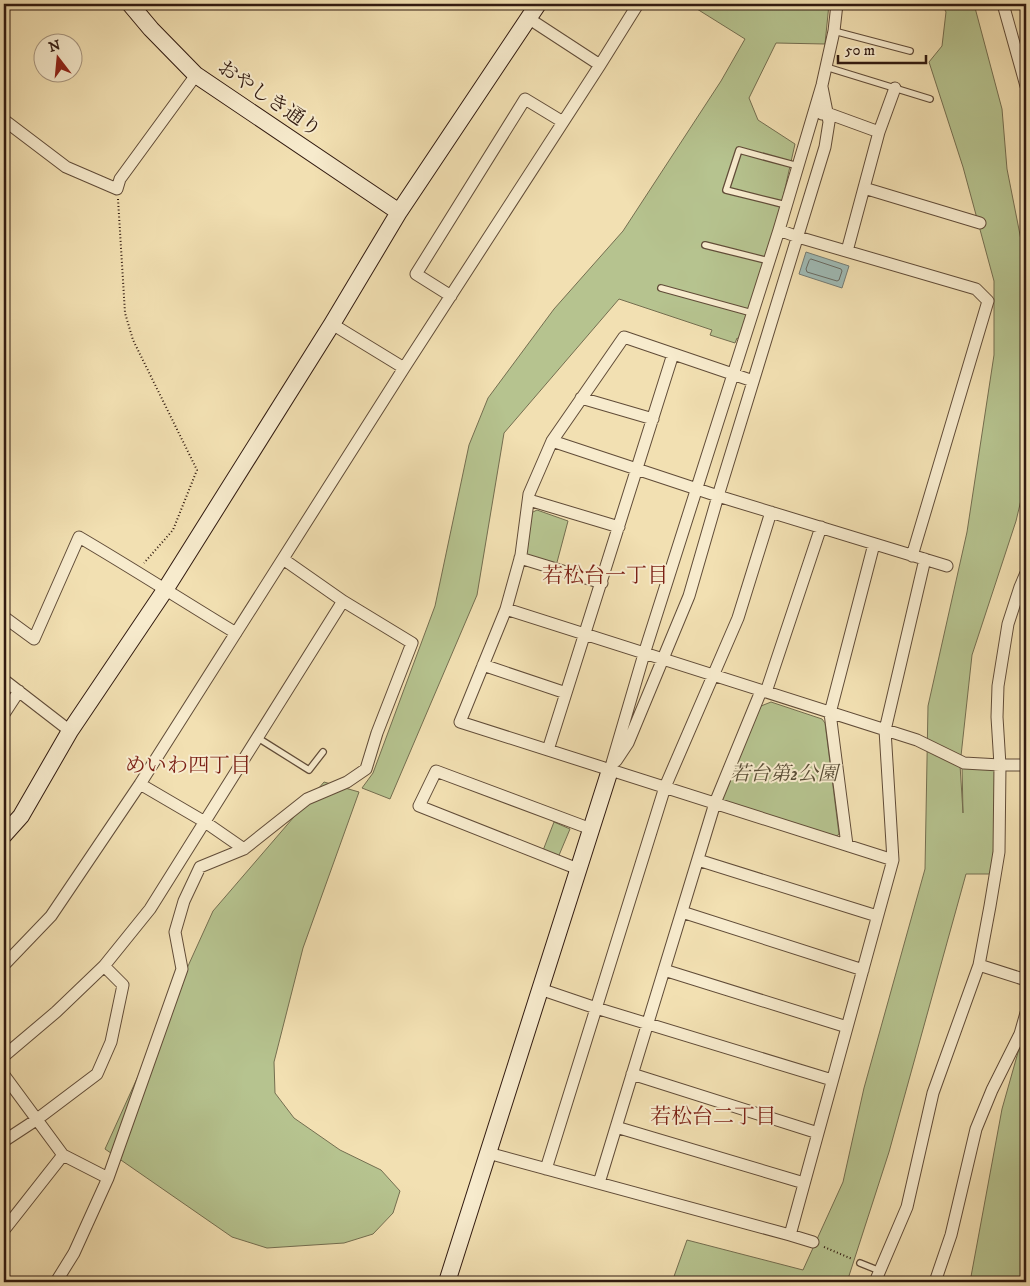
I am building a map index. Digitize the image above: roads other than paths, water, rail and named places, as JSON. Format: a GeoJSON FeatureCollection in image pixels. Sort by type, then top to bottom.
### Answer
{"type":"FeatureCollection","features":[{"type":"Feature","properties":{"kind":"street","name":"おやしき通り"},"geometry":{"type":"LineString","coordinates":[[130,4],[150,29],[196,75],[399,212]]}},
{"type":"Feature","properties":{"kind":"street"},"geometry":{"type":"LineString","coordinates":[[4,835],[20,816],[70,731],[164,590],[332,324],[399,212],[538,4]]}},
{"type":"Feature","properties":{"kind":"street"},"geometry":{"type":"LineString","coordinates":[[4,965],[51,916],[140,784],[638,4]]}},
{"type":"Feature","properties":{"kind":"street"},"geometry":{"type":"LineString","coordinates":[[447,1282],[779,230],[822,86],[834,31],[836,4]]}},
{"type":"Feature","properties":{"kind":"street"},"geometry":{"type":"LineString","coordinates":[[1003,4],[1026,86]]}},
{"type":"Feature","properties":{"kind":"street"},"geometry":{"type":"LineString","coordinates":[[528,18],[600,65]]}},
{"type":"Feature","properties":{"kind":"street"},"geometry":{"type":"LineString","coordinates":[[4,120],[66,167],[117,189],[120,179],[196,75]]}},
{"type":"Feature","properties":{"kind":"street"},"geometry":{"type":"LineString","coordinates":[[610,770],[628,744],[690,596],[718,496],[825,147],[829,122],[822,86]]}},
{"type":"Feature","properties":{"kind":"street"},"geometry":{"type":"LineString","coordinates":[[847,251],[894,88]]}},
{"type":"Feature","properties":{"kind":"street"},"geometry":{"type":"LineString","coordinates":[[451,296],[416,274],[524,99],[563,122]]}},
{"type":"Feature","properties":{"kind":"street"},"geometry":{"type":"LineString","coordinates":[[813,116],[827,113],[880,132]]}},
{"type":"Feature","properties":{"kind":"street"},"geometry":{"type":"LineString","coordinates":[[864,188],[980,223]]}},
{"type":"Feature","properties":{"kind":"street"},"geometry":{"type":"LineString","coordinates":[[779,230],[976,289],[988,301],[912,556]]}},
{"type":"Feature","properties":{"kind":"street"},"geometry":{"type":"LineString","coordinates":[[332,324],[404,368]]}},
{"type":"Feature","properties":{"kind":"street"},"geometry":{"type":"LineString","coordinates":[[754,381],[624,337],[552,441],[529,494],[520,558],[506,609],[460,722],[893,860]]}},
{"type":"Feature","properties":{"kind":"street"},"geometry":{"type":"LineString","coordinates":[[548,750],[674,354]]}},
{"type":"Feature","properties":{"kind":"street"},"geometry":{"type":"LineString","coordinates":[[581,398],[653,419]]}},
{"type":"Feature","properties":{"kind":"street"},"geometry":{"type":"LineString","coordinates":[[552,441],[718,496],[947,566]]}},
{"type":"Feature","properties":{"kind":"street"},"geometry":{"type":"LineString","coordinates":[[529,500],[619,527]]}},
{"type":"Feature","properties":{"kind":"street"},"geometry":{"type":"LineString","coordinates":[[546,1169],[665,788],[738,618],[771,512]]}},
{"type":"Feature","properties":{"kind":"street"},"geometry":{"type":"LineString","coordinates":[[599,1183],[715,803],[763,692],[821,528]]}},
{"type":"Feature","properties":{"kind":"street"},"geometry":{"type":"LineString","coordinates":[[4,617],[34,639],[79,536],[137,571],[164,590],[236,632]]}},
{"type":"Feature","properties":{"kind":"street"},"geometry":{"type":"LineString","coordinates":[[846,845],[830,713],[874,544]]}},
{"type":"Feature","properties":{"kind":"street"},"geometry":{"type":"LineString","coordinates":[[520,558],[602,583]]}},
{"type":"Feature","properties":{"kind":"street"},"geometry":{"type":"LineString","coordinates":[[56,1282],[74,1253],[108,1178],[182,969],[175,932],[184,901],[200,867],[244,849],[307,799],[347,782],[366,769],[377,733],[412,644],[343,601],[283,559]]}},
{"type":"Feature","properties":{"kind":"street"},"geometry":{"type":"LineString","coordinates":[[790,1235],[893,860],[885,730],[925,560]]}},
{"type":"Feature","properties":{"kind":"street"},"geometry":{"type":"LineString","coordinates":[[875,1282],[907,1207],[933,1093],[979,965],[999,852],[1000,765],[997,717],[998,686],[1008,624],[1026,573]]}},
{"type":"Feature","properties":{"kind":"street"},"geometry":{"type":"LineString","coordinates":[[4,1056],[56,1012],[104,966],[150,909],[343,601]]}},
{"type":"Feature","properties":{"kind":"street"},"geometry":{"type":"LineString","coordinates":[[506,609],[917,740],[964,763],[1026,765]]}},
{"type":"Feature","properties":{"kind":"street"},"geometry":{"type":"LineString","coordinates":[[484,665],[566,693]]}},
{"type":"Feature","properties":{"kind":"street"},"geometry":{"type":"LineString","coordinates":[[4,680],[70,731]]}},
{"type":"Feature","properties":{"kind":"street"},"geometry":{"type":"LineString","coordinates":[[4,714],[19,691]]}},
{"type":"Feature","properties":{"kind":"street"},"geometry":{"type":"LineString","coordinates":[[578,870],[419,806],[436,771],[591,829]]}},
{"type":"Feature","properties":{"kind":"street"},"geometry":{"type":"LineString","coordinates":[[140,784],[205,822],[244,849]]}},
{"type":"Feature","properties":{"kind":"street"},"geometry":{"type":"LineString","coordinates":[[698,860],[878,916]]}},
{"type":"Feature","properties":{"kind":"street"},"geometry":{"type":"LineString","coordinates":[[682,912],[863,970]]}},
{"type":"Feature","properties":{"kind":"street"},"geometry":{"type":"LineString","coordinates":[[979,965],[1026,980]]}},
{"type":"Feature","properties":{"kind":"street"},"geometry":{"type":"LineString","coordinates":[[4,1141],[36,1120],[97,1074],[111,1042],[122,985],[104,966]]}},
{"type":"Feature","properties":{"kind":"street"},"geometry":{"type":"LineString","coordinates":[[664,970],[847,1027]]}},
{"type":"Feature","properties":{"kind":"street"},"geometry":{"type":"LineString","coordinates":[[540,989],[832,1080]]}},
{"type":"Feature","properties":{"kind":"street"},"geometry":{"type":"LineString","coordinates":[[935,1282],[951,1235],[976,1129],[992,1090],[1020,1034],[1026,1013]]}},
{"type":"Feature","properties":{"kind":"street"},"geometry":{"type":"LineString","coordinates":[[632,1074],[818,1133]]}},
{"type":"Feature","properties":{"kind":"street"},"geometry":{"type":"LineString","coordinates":[[4,1075],[63,1155],[108,1178]]}},
{"type":"Feature","properties":{"kind":"street"},"geometry":{"type":"LineString","coordinates":[[616,1127],[804,1183]]}},
{"type":"Feature","properties":{"kind":"street"},"geometry":{"type":"LineString","coordinates":[[488,1153],[813,1242]]}},
{"type":"Feature","properties":{"kind":"street"},"geometry":{"type":"LineString","coordinates":[[4,1230],[63,1155]]}},
{"type":"Feature","properties":{"kind":"lane"},"geometry":{"type":"LineString","coordinates":[[834,31],[910,51]]}},
{"type":"Feature","properties":{"kind":"lane"},"geometry":{"type":"LineString","coordinates":[[826,67],[930,99]]}},
{"type":"Feature","properties":{"kind":"lane"},"geometry":{"type":"LineString","coordinates":[[786,205],[726,190],[739,150],[798,166]]}},
{"type":"Feature","properties":{"kind":"lane"},"geometry":{"type":"LineString","coordinates":[[705,245],[769,261]]}},
{"type":"Feature","properties":{"kind":"lane"},"geometry":{"type":"LineString","coordinates":[[661,288],[752,313]]}},
{"type":"Feature","properties":{"kind":"lane"},"geometry":{"type":"LineString","coordinates":[[258,738],[308,770],[323,752]]}},
{"type":"Feature","properties":{"kind":"lane"},"geometry":{"type":"LineString","coordinates":[[860,1263],[880,1271]]}},
{"type":"Feature","properties":{"kind":"water"},"geometry":{"type":"Polygon","coordinates":[[[806,252],[849,266],[842,288],[799,274],[806,252]]]}},
{"type":"Feature","properties":{"kind":"district","name":"若松台一丁目"},"geometry":{"type":"Point","coordinates":[605,576]}},
{"type":"Feature","properties":{"kind":"district","name":"めいわ四丁目"},"geometry":{"type":"Point","coordinates":[188,766]}},
{"type":"Feature","properties":{"kind":"district","name":"若松台二丁目"},"geometry":{"type":"Point","coordinates":[713,1117]}},
{"type":"Feature","properties":{"kind":"park label","name":"若台第2公園"},"geometry":{"type":"Point","coordinates":[784,774]}}]}
